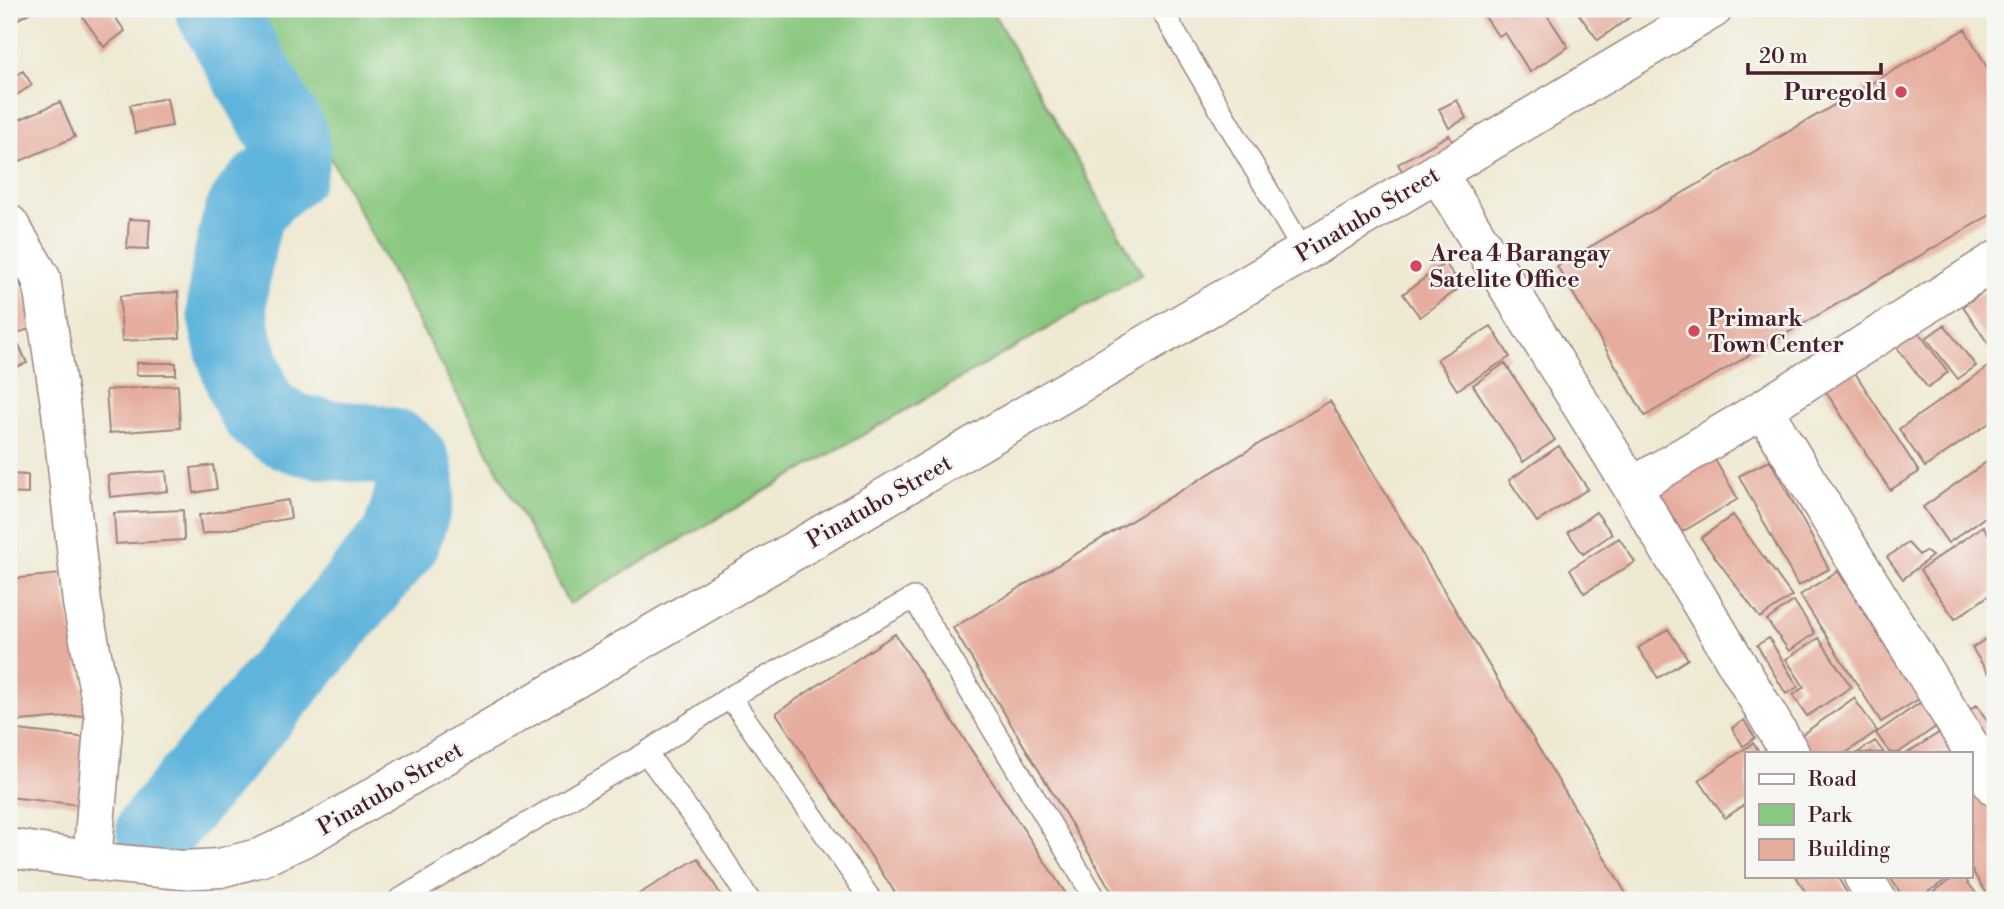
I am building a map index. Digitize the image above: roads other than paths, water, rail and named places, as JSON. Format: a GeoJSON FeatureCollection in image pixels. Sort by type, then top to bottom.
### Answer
{"type":"FeatureCollection","features":[{"type":"Feature","properties":{"kind":"street","name":"Pinatubo Street"},"geometry":{"type":"LineString","coordinates":[[9,848],[92,861],[182,870],[220,868],[262,857],[307,836],[1713,9]]}},
{"type":"Feature","properties":{"kind":"street"},"geometry":{"type":"LineString","coordinates":[[1437,172],[1632,487],[1789,752]]}},
{"type":"Feature","properties":{"kind":"street"},"geometry":{"type":"LineString","coordinates":[[9,224],[41,278],[61,411],[82,603],[104,717],[92,861]]}},
{"type":"Feature","properties":{"kind":"street"},"geometry":{"type":"LineString","coordinates":[[1632,487],[1763,408],[1995,261]]}},
{"type":"Feature","properties":{"kind":"street"},"geometry":{"type":"LineString","coordinates":[[1763,408],[1995,787]]}},
{"type":"Feature","properties":{"kind":"street"},"geometry":{"type":"LineString","coordinates":[[1864,878],[1877,900]]}},
{"type":"Feature","properties":{"kind":"lane"},"geometry":{"type":"LineString","coordinates":[[1161,9],[1304,251]]}},
{"type":"Feature","properties":{"kind":"lane"},"geometry":{"type":"LineString","coordinates":[[399,900],[646,753],[730,697],[914,598],[1096,900]]}},
{"type":"Feature","properties":{"kind":"lane"},"geometry":{"type":"LineString","coordinates":[[730,697],[871,900]]}},
{"type":"Feature","properties":{"kind":"lane"},"geometry":{"type":"LineString","coordinates":[[646,753],[716,848],[749,900]]}},
{"type":"Feature","properties":{"kind":"waterway"},"geometry":{"type":"LineString","coordinates":[[156,830],[399,542],[411,508],[415,484],[409,462],[400,453],[377,445],[328,440],[296,433],[282,427],[260,411],[249,392],[227,311],[233,260],[249,205],[287,170],[291,153],[288,137],[215,9]]}},
{"type":"Feature","properties":{"kind":"place","name":"Puregold"},"geometry":{"type":"Point","coordinates":[1901,92]}},
{"type":"Feature","properties":{"kind":"place","name":"Area 4 Barangay Satelite Office"},"geometry":{"type":"Point","coordinates":[1416,266]}},
{"type":"Feature","properties":{"kind":"place","name":"Primark Town Center"},"geometry":{"type":"Point","coordinates":[1694,331]}}]}
